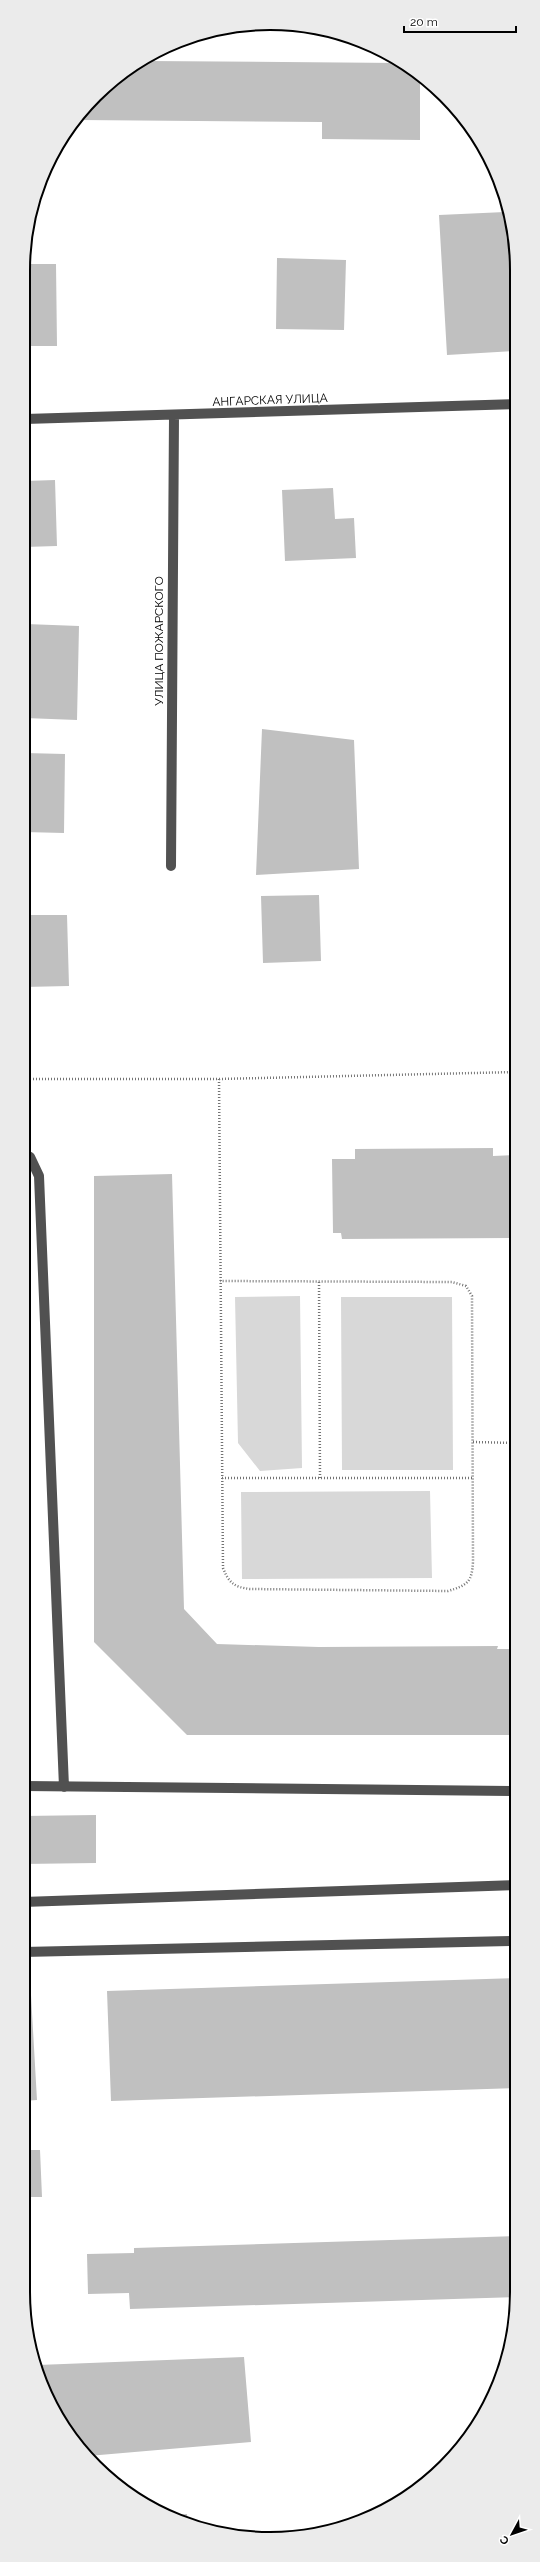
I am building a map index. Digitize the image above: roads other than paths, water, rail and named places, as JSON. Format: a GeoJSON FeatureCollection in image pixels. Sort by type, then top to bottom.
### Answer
{"type":"FeatureCollection","features":[{"type":"Feature","properties":{"kind":"street","name":"АНГАРСКАЯ УЛИЦА"},"geometry":{"type":"LineString","coordinates":[[30,419],[174,416],[510,404]]}},
{"type":"Feature","properties":{"kind":"street","name":"УЛИЦА ПОЖАРСКОГО"},"geometry":{"type":"LineString","coordinates":[[170,866],[174,416]]}},
{"type":"Feature","properties":{"kind":"street"},"geometry":{"type":"LineString","coordinates":[[30,1157],[40,1176],[64,1787]]}},
{"type":"Feature","properties":{"kind":"street"},"geometry":{"type":"LineString","coordinates":[[30,1786],[510,1792]]}},
{"type":"Feature","properties":{"kind":"street"},"geometry":{"type":"LineString","coordinates":[[30,1902],[510,1885]]}},
{"type":"Feature","properties":{"kind":"street"},"geometry":{"type":"LineString","coordinates":[[30,1952],[510,1941]]}}]}
